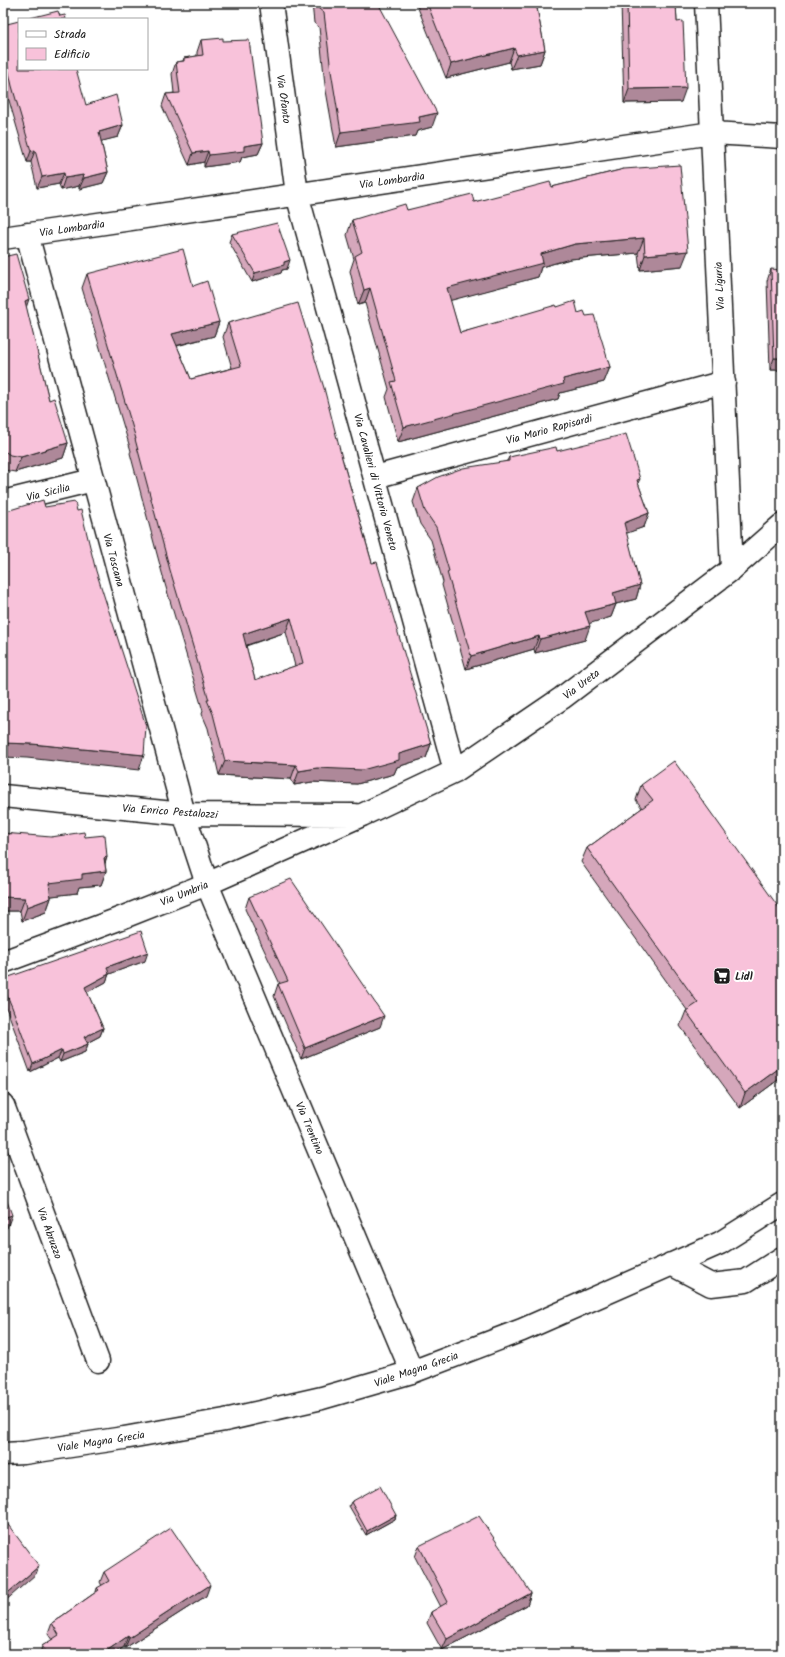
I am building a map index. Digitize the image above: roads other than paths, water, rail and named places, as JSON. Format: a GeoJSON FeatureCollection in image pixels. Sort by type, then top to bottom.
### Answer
{"type":"FeatureCollection","features":[{"type":"Feature","properties":{"kind":"street","name":"Via Ofanto"},"geometry":{"type":"LineString","coordinates":[[270,3],[297,194]]}},
{"type":"Feature","properties":{"kind":"street","name":"Via Liguria"},"geometry":{"type":"LineString","coordinates":[[706,3],[732,569]]}},
{"type":"Feature","properties":{"kind":"street","name":"Via Lombardia"},"geometry":{"type":"LineString","coordinates":[[3,238],[712,133],[782,137]]}},
{"type":"Feature","properties":{"kind":"street","name":"Via Cavalieri di Vittorio Veneto"},"geometry":{"type":"LineString","coordinates":[[297,194],[455,771]]}},
{"type":"Feature","properties":{"kind":"street","name":"Via Toscana"},"geometry":{"type":"LineString","coordinates":[[27,234],[184,814],[207,884]]}},
{"type":"Feature","properties":{"kind":"street","name":"Via Mario Rapisardi"},"geometry":{"type":"LineString","coordinates":[[375,477],[724,382]]}},
{"type":"Feature","properties":{"kind":"street","name":"Via Sicilia"},"geometry":{"type":"LineString","coordinates":[[3,502],[93,480]]}},
{"type":"Feature","properties":{"kind":"street","name":"Via Ureta"},"geometry":{"type":"LineString","coordinates":[[362,815],[455,771],[562,698],[732,569],[782,525]]}},
{"type":"Feature","properties":{"kind":"street","name":"Via Enrico Pestalozzi"},"geometry":{"type":"LineString","coordinates":[[3,796],[184,814],[362,815]]}},
{"type":"Feature","properties":{"kind":"street","name":"Via Umbria"},"geometry":{"type":"LineString","coordinates":[[3,962],[109,923],[207,884],[362,815]]}},
{"type":"Feature","properties":{"kind":"street","name":"Via Trentino"},"geometry":{"type":"LineString","coordinates":[[207,884],[412,1372]]}},
{"type":"Feature","properties":{"kind":"street","name":"Via Abruzzo"},"geometry":{"type":"LineString","coordinates":[[3,1105],[98,1361]]}},
{"type":"Feature","properties":{"kind":"street","name":"Viale Magna Grecia"},"geometry":{"type":"LineString","coordinates":[[3,1462],[13,1453],[124,1438],[225,1420],[322,1398],[412,1372],[522,1330],[720,1243],[782,1204]]}},
{"type":"Feature","properties":{"kind":"street"},"geometry":{"type":"LineString","coordinates":[[672,1264],[712,1285],[746,1281],[782,1258]]}},
{"type":"Feature","properties":{"kind":"place","name":"Lidl"},"geometry":{"type":"Point","coordinates":[722,976]}}]}
